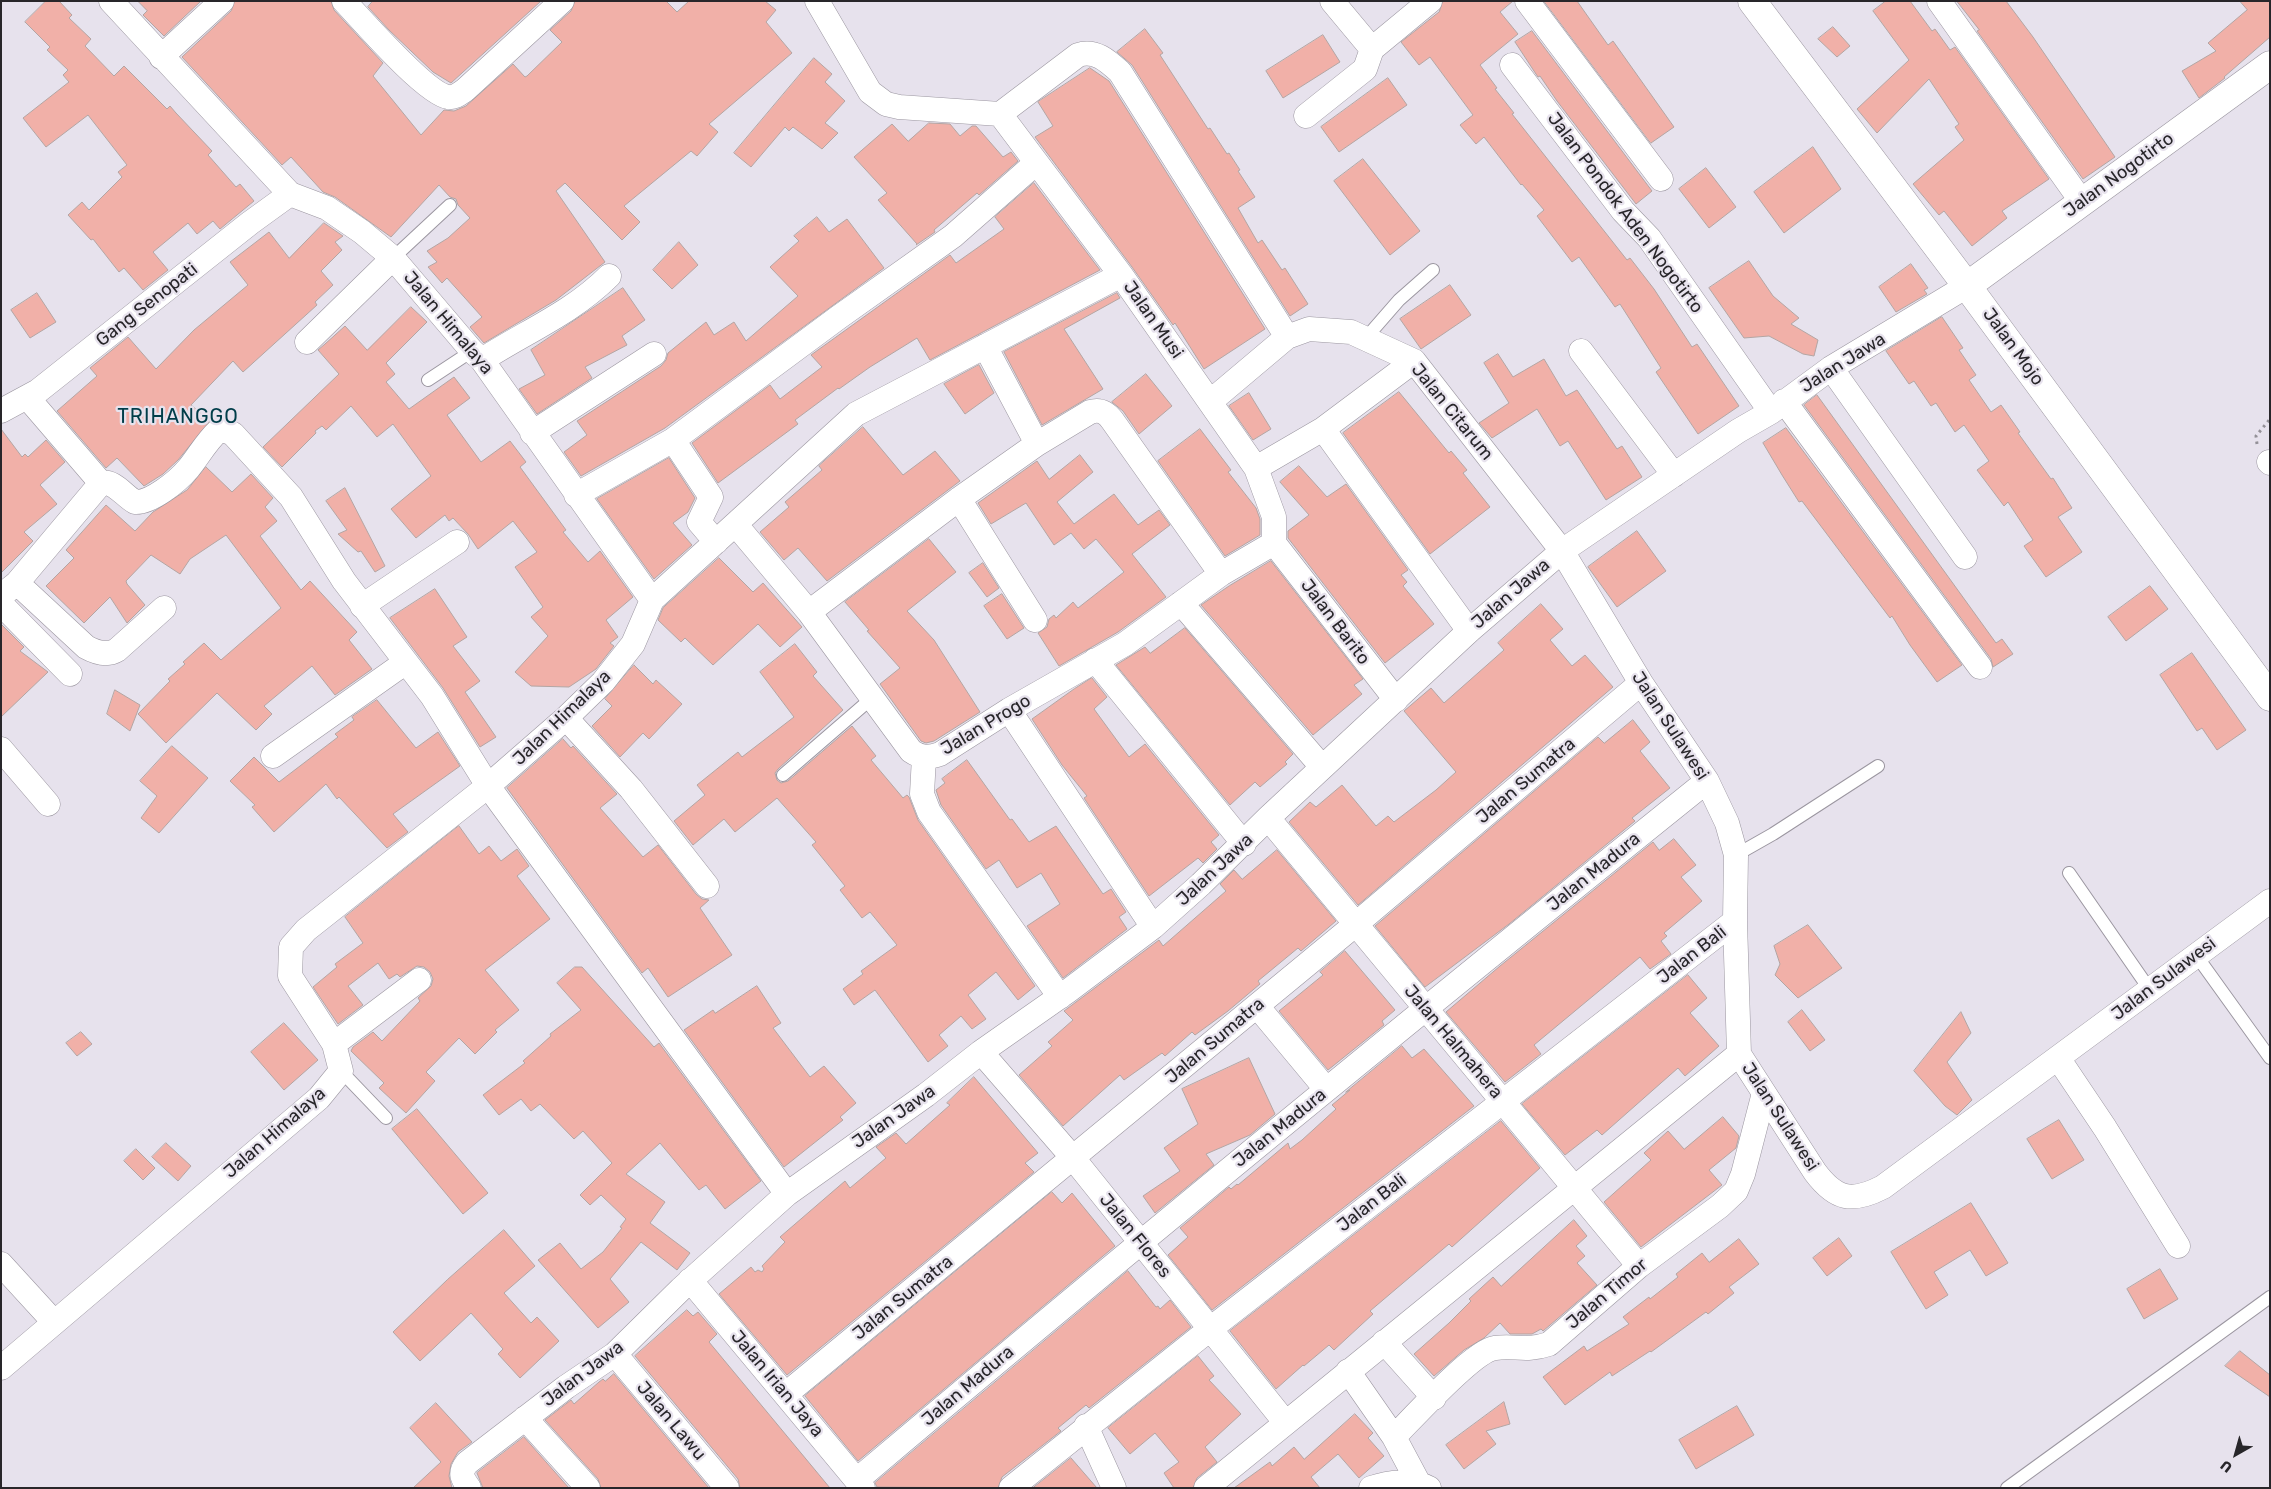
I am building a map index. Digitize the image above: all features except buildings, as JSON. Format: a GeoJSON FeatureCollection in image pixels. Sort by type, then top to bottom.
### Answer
{"type":"FeatureCollection","features":[{"type":"Feature","properties":{"kind":"street","name":"Jalan Himalaya"},"geometry":{"type":"LineString","coordinates":[[1,1368],[319,1098],[341,1071],[334,1044],[290,976],[291,947],[306,930],[488,786],[566,718],[603,682],[633,644],[652,600],[477,356],[393,258],[362,232],[327,208],[290,194],[111,1]]}},
{"type":"Feature","properties":{"kind":"street"},"geometry":{"type":"LineString","coordinates":[[161,57],[222,1]]}},
{"type":"Feature","properties":{"kind":"street"},"geometry":{"type":"LineString","coordinates":[[344,1],[421,81],[438,94],[449,97],[456,96],[465,90],[562,1]]}},
{"type":"Feature","properties":{"kind":"street"},"geometry":{"type":"LineString","coordinates":[[817,1],[870,92],[886,104],[913,109],[1000,114],[1078,56],[1085,53],[1093,54],[1109,62],[1120,72],[1287,337]]}},
{"type":"Feature","properties":{"kind":"street"},"geometry":{"type":"LineString","coordinates":[[1332,1],[1372,49]]}},
{"type":"Feature","properties":{"kind":"street"},"geometry":{"type":"LineString","coordinates":[[1306,116],[1365,69],[1372,49],[1430,1]]}},
{"type":"Feature","properties":{"kind":"street"},"geometry":{"type":"LineString","coordinates":[[1527,1],[1661,179]]}},
{"type":"Feature","properties":{"kind":"street","name":"Jalan Mojo"},"geometry":{"type":"LineString","coordinates":[[1752,1],[1968,286],[2270,697]]}},
{"type":"Feature","properties":{"kind":"street"},"geometry":{"type":"LineString","coordinates":[[1939,1],[2082,202]]}},
{"type":"Feature","properties":{"kind":"street","name":"Jalan Nogotirto"},"geometry":{"type":"LineString","coordinates":[[1968,286],[2270,65]]}},
{"type":"Feature","properties":{"kind":"street","name":"Jalan Pondok Aden Nogotirto"},"geometry":{"type":"LineString","coordinates":[[1512,66],[1623,211],[1649,238],[1980,667]]}},
{"type":"Feature","properties":{"kind":"street","name":"Jalan Musi"},"geometry":{"type":"LineString","coordinates":[[1000,114],[1121,275],[1211,401],[1256,468],[1274,518],[1274,543]]}},
{"type":"Feature","properties":{"kind":"street"},"geometry":{"type":"LineString","coordinates":[[576,495],[673,440],[839,317],[953,236],[1036,163]]}},
{"type":"Feature","properties":{"kind":"street","name":"Gang Senopati"},"geometry":{"type":"LineString","coordinates":[[1,411],[38,391],[250,223],[290,194]]}},
{"type":"Feature","properties":{"kind":"street"},"geometry":{"type":"LineString","coordinates":[[307,342],[393,258]]}},
{"type":"Feature","properties":{"kind":"street"},"geometry":{"type":"LineString","coordinates":[[652,600],[856,414],[1121,275]]}},
{"type":"Feature","properties":{"kind":"street"},"geometry":{"type":"LineString","coordinates":[[477,356],[569,310],[592,294],[609,276]]}},
{"type":"Feature","properties":{"kind":"street","name":"Jalan Jawa"},"geometry":{"type":"LineString","coordinates":[[468,1488],[461,1475],[467,1463],[525,1418],[615,1354],[690,1280],[787,1194],[926,1095],[1153,927],[1244,844],[1268,818],[1469,631],[1562,551],[1831,368],[1968,286]]}},
{"type":"Feature","properties":{"kind":"street","name":"Jalan Citarum"},"geometry":{"type":"LineString","coordinates":[[1211,401],[1287,337],[1309,329],[1351,332],[1414,361],[1562,551]]}},
{"type":"Feature","properties":{"kind":"street"},"geometry":{"type":"LineString","coordinates":[[985,346],[1037,444]]}},
{"type":"Feature","properties":{"kind":"street"},"geometry":{"type":"LineString","coordinates":[[1581,351],[1674,475]]}},
{"type":"Feature","properties":{"kind":"street"},"geometry":{"type":"LineString","coordinates":[[532,433],[654,354]]}},
{"type":"Feature","properties":{"kind":"street"},"geometry":{"type":"LineString","coordinates":[[1256,468],[1323,429],[1414,361]]}},
{"type":"Feature","properties":{"kind":"street"},"geometry":{"type":"LineString","coordinates":[[1831,368],[1965,556]]}},
{"type":"Feature","properties":{"kind":"street"},"geometry":{"type":"LineString","coordinates":[[27,396],[101,483]]}},
{"type":"Feature","properties":{"kind":"street"},"geometry":{"type":"LineString","coordinates":[[809,612],[959,499],[1037,444],[1096,410],[1108,415],[1220,574]]}},
{"type":"Feature","properties":{"kind":"street"},"geometry":{"type":"LineString","coordinates":[[1323,429],[1469,631]]}},
{"type":"Feature","properties":{"kind":"street"},"geometry":{"type":"LineString","coordinates":[[164,608],[117,650],[112,653],[94,652],[9,589],[101,483],[105,482],[113,485],[135,502],[147,501],[187,471],[218,432],[226,431],[232,434],[291,497],[344,581],[432,696],[488,786],[787,1194]]}},
{"type":"Feature","properties":{"kind":"street"},"geometry":{"type":"LineString","coordinates":[[673,440],[712,498],[699,522],[716,542]]}},
{"type":"Feature","properties":{"kind":"street"},"geometry":{"type":"LineString","coordinates":[[959,499],[1036,620]]}},
{"type":"Feature","properties":{"kind":"street","name":"Jalan Progo"},"geometry":{"type":"LineString","coordinates":[[736,524],[809,612],[911,751],[928,758],[940,754],[1009,710],[1125,644],[1220,574],[1274,543]]}},
{"type":"Feature","properties":{"kind":"street"},"geometry":{"type":"LineString","coordinates":[[362,606],[457,542]]}},
{"type":"Feature","properties":{"kind":"street","name":"Jalan Barito"},"geometry":{"type":"LineString","coordinates":[[1274,543],[1396,700]]}},
{"type":"Feature","properties":{"kind":"street","name":"Jalan Sulawesi"},"geometry":{"type":"LineString","coordinates":[[1562,551],[1641,683],[1707,781],[1727,823],[1736,855],[1735,921],[1740,1054],[1826,1186],[1838,1194],[1866,1196],[1883,1187],[2270,901]]}},
{"type":"Feature","properties":{"kind":"street"},"geometry":{"type":"LineString","coordinates":[[1181,602],[1322,767]]}},
{"type":"Feature","properties":{"kind":"street"},"geometry":{"type":"LineString","coordinates":[[1,604],[70,674]]}},
{"type":"Feature","properties":{"kind":"street"},"geometry":{"type":"LineString","coordinates":[[1096,660],[1244,844]]}},
{"type":"Feature","properties":{"kind":"street"},"geometry":{"type":"LineString","coordinates":[[273,756],[406,662]]}},
{"type":"Feature","properties":{"kind":"street","name":"Jalan Sumatra"},"geometry":{"type":"LineString","coordinates":[[786,1394],[1356,924],[1641,683]]}},
{"type":"Feature","properties":{"kind":"street"},"geometry":{"type":"LineString","coordinates":[[1009,710],[1153,927]]}},
{"type":"Feature","properties":{"kind":"street"},"geometry":{"type":"LineString","coordinates":[[566,718],[630,789],[707,886]]}},
{"type":"Feature","properties":{"kind":"street"},"geometry":{"type":"LineString","coordinates":[[1,748],[48,804]]}},
{"type":"Feature","properties":{"kind":"street"},"geometry":{"type":"LineString","coordinates":[[924,757],[922,794],[929,812],[1060,997]]}},
{"type":"Feature","properties":{"kind":"street","name":"Jalan Madura"},"geometry":{"type":"LineString","coordinates":[[860,1484],[1139,1243],[1425,1008],[1707,781]]}},
{"type":"Feature","properties":{"kind":"street","name":"Jalan Halmahera"},"geometry":{"type":"LineString","coordinates":[[1268,818],[1639,1266]]}},
{"type":"Feature","properties":{"kind":"street","name":"Jalan Bali"},"geometry":{"type":"LineString","coordinates":[[1011,1488],[1086,1426],[1735,921]]}},
{"type":"Feature","properties":{"kind":"street"},"geometry":{"type":"LineString","coordinates":[[334,1044],[420,980]]}},
{"type":"Feature","properties":{"kind":"street"},"geometry":{"type":"LineString","coordinates":[[1256,1006],[1326,1089]]}},
{"type":"Feature","properties":{"kind":"street","name":"Jalan Flores"},"geometry":{"type":"LineString","coordinates":[[982,1052],[1073,1158],[1139,1243],[1285,1422]]}},
{"type":"Feature","properties":{"kind":"street"},"geometry":{"type":"LineString","coordinates":[[1206,1488],[1740,1054]]}},
{"type":"Feature","properties":{"kind":"street"},"geometry":{"type":"LineString","coordinates":[[2058,1058],[2106,1128],[2178,1246]]}},
{"type":"Feature","properties":{"kind":"street","name":"Jalan Timor"},"geometry":{"type":"LineString","coordinates":[[1394,1437],[1473,1360],[1494,1348],[1532,1349],[1549,1344],[1639,1266],[1720,1206],[1736,1191],[1743,1174],[1764,1093]]}},
{"type":"Feature","properties":{"kind":"street"},"geometry":{"type":"LineString","coordinates":[[1,1264],[54,1322]]}},
{"type":"Feature","properties":{"kind":"street","name":"Jalan Irian Jaya"},"geometry":{"type":"LineString","coordinates":[[690,1280],[860,1484]]}},
{"type":"Feature","properties":{"kind":"street"},"geometry":{"type":"LineString","coordinates":[[1384,1342],[1434,1398]]}},
{"type":"Feature","properties":{"kind":"street","name":"Jalan Lawu"},"geometry":{"type":"LineString","coordinates":[[615,1354],[727,1488]]}},
{"type":"Feature","properties":{"kind":"street"},"geometry":{"type":"LineString","coordinates":[[1348,1372],[1394,1437],[1424,1485]]}},
{"type":"Feature","properties":{"kind":"street"},"geometry":{"type":"LineString","coordinates":[[525,1418],[588,1488]]}},
{"type":"Feature","properties":{"kind":"street"},"geometry":{"type":"LineString","coordinates":[[1086,1426],[1114,1488]]}},
{"type":"Feature","properties":{"kind":"street"},"geometry":{"type":"LineString","coordinates":[[1371,1488],[1384,1484],[1424,1485]]}},
{"type":"Feature","properties":{"kind":"lane"},"geometry":{"type":"LineString","coordinates":[[393,258],[450,205]]}},
{"type":"Feature","properties":{"kind":"lane"},"geometry":{"type":"LineString","coordinates":[[1365,339],[1399,300],[1433,270]]}},
{"type":"Feature","properties":{"kind":"lane"},"geometry":{"type":"LineString","coordinates":[[428,380],[477,356]]}},
{"type":"Feature","properties":{"kind":"lane"},"geometry":{"type":"LineString","coordinates":[[783,775],[872,698]]}},
{"type":"Feature","properties":{"kind":"lane"},"geometry":{"type":"LineString","coordinates":[[1736,855],[1780,830],[1878,766]]}},
{"type":"Feature","properties":{"kind":"lane"},"geometry":{"type":"LineString","coordinates":[[2069,873],[2150,990]]}},
{"type":"Feature","properties":{"kind":"lane"},"geometry":{"type":"LineString","coordinates":[[2196,955],[2270,1058]]}},
{"type":"Feature","properties":{"kind":"lane"},"geometry":{"type":"LineString","coordinates":[[341,1071],[386,1118]]}},
{"type":"Feature","properties":{"kind":"lane"},"geometry":{"type":"LineString","coordinates":[[2007,1488],[2270,1297]]}},
{"type":"Feature","properties":{"kind":"district","name":"TRIHANGGO"},"geometry":{"type":"Point","coordinates":[178,417]}}]}
